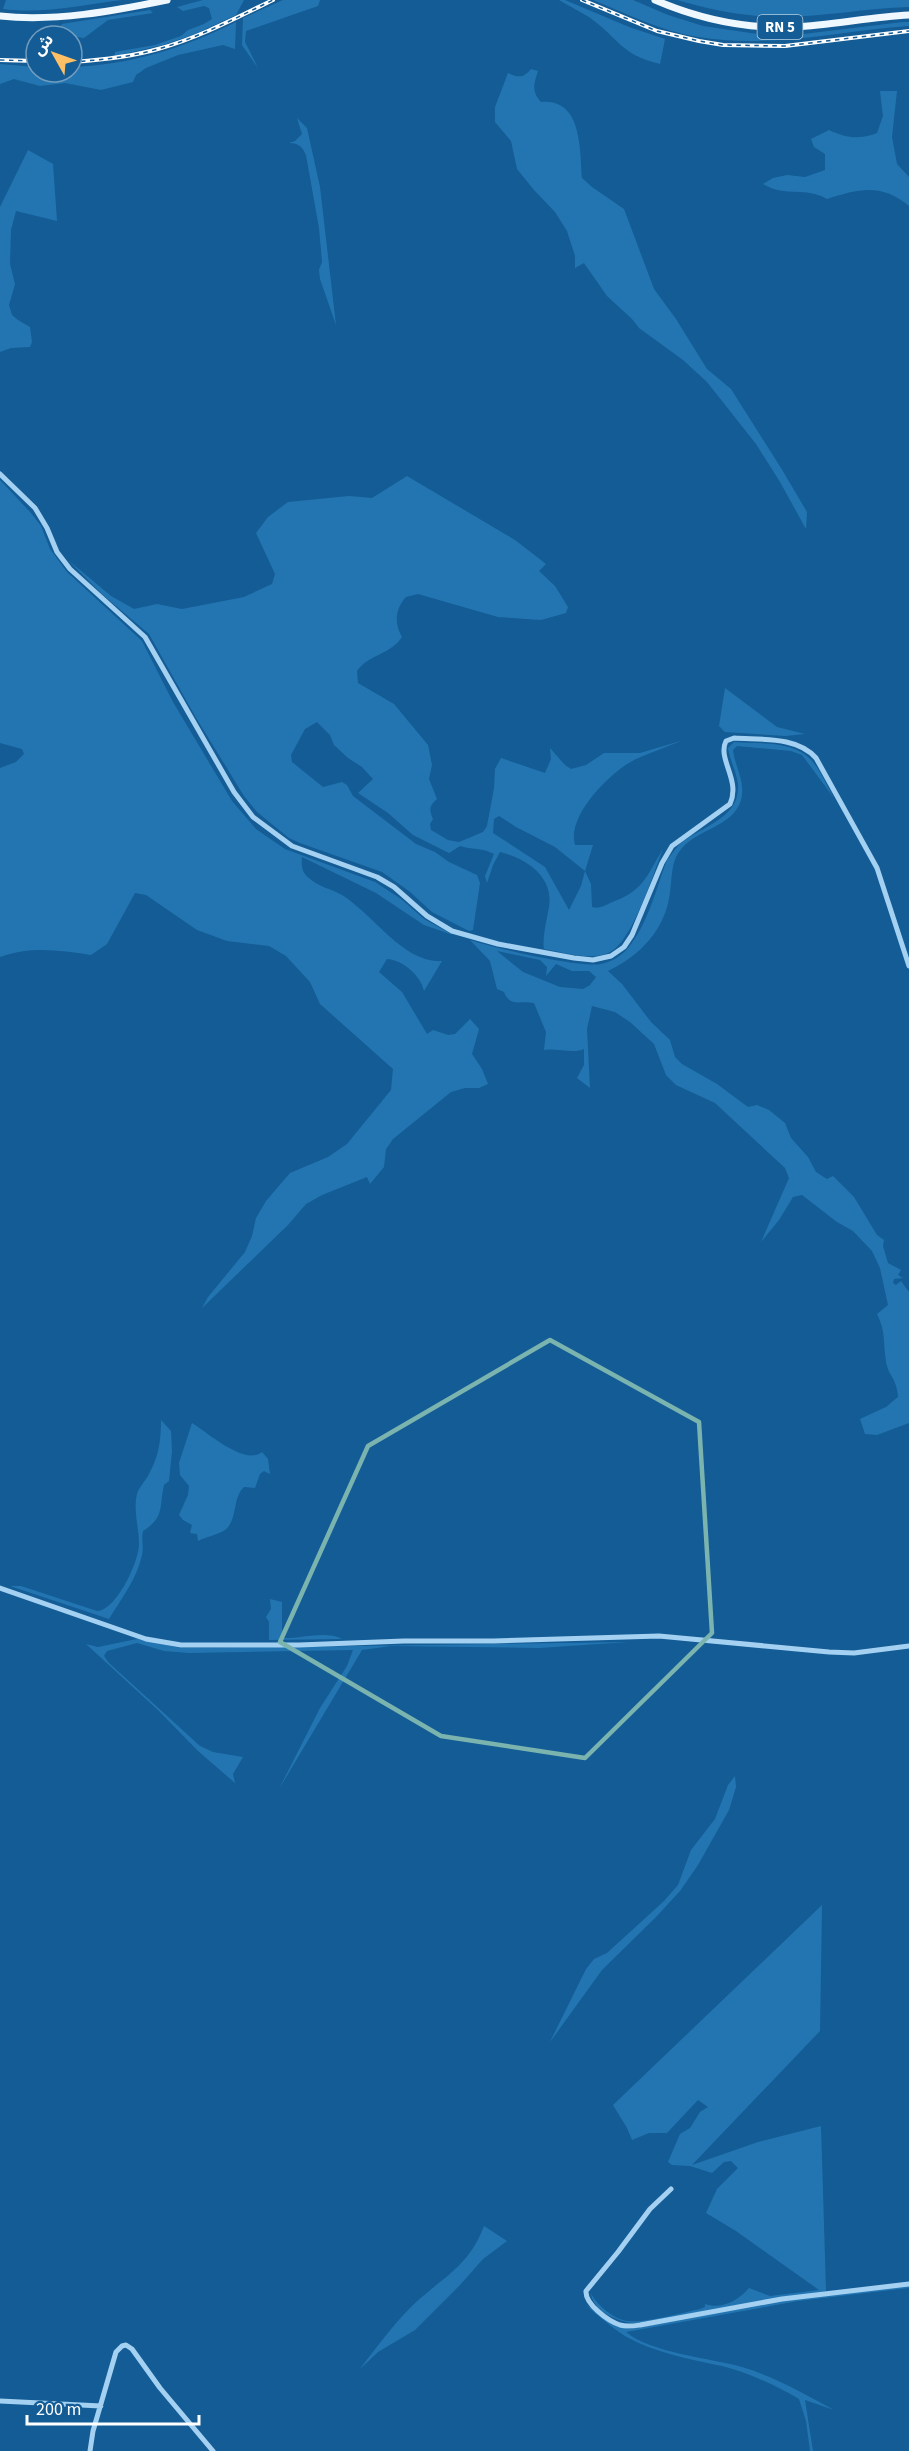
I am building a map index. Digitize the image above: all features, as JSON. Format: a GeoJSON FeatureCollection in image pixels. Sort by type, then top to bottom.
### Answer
{"type":"FeatureCollection","features":[{"type":"Feature","properties":{"kind":"main road"},"geometry":{"type":"LineString","coordinates":[[0,16],[61,17],[167,0]]}},
{"type":"Feature","properties":{"kind":"main road","name":"RN 5"},"geometry":{"type":"LineString","coordinates":[[655,0],[714,20],[766,27],[795,27],[909,15]]}},
{"type":"Feature","properties":{"kind":"street"},"geometry":{"type":"LineString","coordinates":[[0,474],[35,508],[57,552],[70,569],[145,637],[241,802],[264,827],[292,846],[377,877],[394,887],[427,916],[452,931],[498,944],[561,956],[586,960],[605,958],[624,947],[632,934],[662,863],[672,846],[730,804],[734,785],[724,752],[726,741],[734,738],[789,742],[806,748],[816,758],[868,851],[884,888],[909,966]]}},
{"type":"Feature","properties":{"kind":"street"},"geometry":{"type":"LineString","coordinates":[[0,1588],[146,1639],[181,1645],[299,1645],[659,1636],[854,1653],[909,1646]]}},
{"type":"Feature","properties":{"kind":"street"},"geometry":{"type":"LineString","coordinates":[[671,2189],[651,2209],[586,2291],[585,2296],[590,2302],[605,2316],[621,2325],[640,2325],[782,2299],[909,2284]]}},
{"type":"Feature","properties":{"kind":"street"},"geometry":{"type":"LineString","coordinates":[[90,2451],[116,2352],[122,2346],[128,2346],[213,2451]]}},
{"type":"Feature","properties":{"kind":"street"},"geometry":{"type":"LineString","coordinates":[[0,2401],[101,2406]]}},
{"type":"Feature","properties":{"kind":"highlighted area"},"geometry":{"type":"Polygon","coordinates":[[[550,1340],[699,1422],[712,1633],[585,1758],[441,1736],[280,1642],[368,1446],[550,1340]]]}},
{"type":"Feature","properties":{"kind":"shaded area"},"geometry":{"type":"Polygon","coordinates":[[[6,0],[122,0],[63,8],[18,10],[3,9],[6,0]]]}},
{"type":"Feature","properties":{"kind":"shaded area"},"geometry":{"type":"Polygon","coordinates":[[[203,0],[244,0],[236,15],[195,34],[163,45],[115,56],[115,52],[155,45],[181,36],[188,30],[212,19],[209,8],[204,6],[183,11],[177,7],[203,0]]]}},
{"type":"Feature","properties":{"kind":"shaded area"},"geometry":{"type":"Polygon","coordinates":[[[283,0],[320,0],[318,6],[246,31],[245,42],[258,68],[242,45],[243,18],[283,0]]]}},
{"type":"Feature","properties":{"kind":"shaded area"},"geometry":{"type":"Polygon","coordinates":[[[559,0],[565,0],[629,27],[665,39],[660,64],[627,50],[589,17],[559,0]]]}},
{"type":"Feature","properties":{"kind":"shaded area"},"geometry":{"type":"Polygon","coordinates":[[[593,0],[633,0],[668,15],[703,26],[764,35],[795,35],[903,22],[909,22],[909,26],[778,40],[725,40],[671,31],[593,0]]]}},
{"type":"Feature","properties":{"kind":"shaded area"},"geometry":{"type":"Polygon","coordinates":[[[677,0],[909,0],[909,7],[813,16],[768,17],[729,12],[677,0]]]}},
{"type":"Feature","properties":{"kind":"shaded area"},"geometry":{"type":"Polygon","coordinates":[[[150,10],[153,13],[108,20],[84,38],[84,24],[62,24],[150,10]]]}},
{"type":"Feature","properties":{"kind":"shaded area"},"geometry":{"type":"Polygon","coordinates":[[[236,22],[235,49],[223,45],[178,55],[146,68],[136,75],[133,82],[101,90],[70,84],[84,84],[84,66],[115,63],[156,54],[236,22]]]}},
{"type":"Feature","properties":{"kind":"shaded area"},"geometry":{"type":"Polygon","coordinates":[[[0,64],[24,66],[24,82],[14,79],[0,84],[0,64]]]}},
{"type":"Feature","properties":{"kind":"shaded area"},"geometry":{"type":"Polygon","coordinates":[[[531,69],[538,71],[534,87],[541,102],[554,103],[564,108],[571,117],[579,140],[582,178],[624,209],[654,289],[707,369],[731,389],[807,512],[806,529],[756,444],[707,382],[683,360],[639,328],[607,296],[584,263],[575,268],[575,256],[567,231],[555,212],[517,169],[511,141],[495,122],[495,107],[508,73],[521,76],[531,69]]]}},
{"type":"Feature","properties":{"kind":"shaded area"},"geometry":{"type":"Polygon","coordinates":[[[33,84],[57,84],[40,86],[33,84]]]}},
{"type":"Feature","properties":{"kind":"shaded area"},"geometry":{"type":"Polygon","coordinates":[[[880,91],[897,91],[892,137],[897,164],[909,177],[909,206],[879,191],[860,191],[827,199],[811,193],[780,190],[763,184],[773,178],[787,175],[805,177],[825,170],[825,154],[814,147],[811,139],[829,130],[853,137],[864,137],[877,133],[883,116],[880,91]]]}},
{"type":"Feature","properties":{"kind":"shaded area"},"geometry":{"type":"Polygon","coordinates":[[[297,118],[307,128],[320,187],[336,325],[320,279],[319,270],[322,262],[319,228],[306,155],[299,146],[289,143],[302,134],[297,118]]]}},
{"type":"Feature","properties":{"kind":"shaded area"},"geometry":{"type":"Polygon","coordinates":[[[28,150],[53,164],[57,221],[16,211],[11,230],[10,264],[15,284],[9,305],[12,315],[30,327],[32,342],[30,347],[11,348],[0,352],[0,207],[28,150]]]}},
{"type":"Feature","properties":{"kind":"shaded area"},"geometry":{"type":"Polygon","coordinates":[[[407,476],[515,540],[546,564],[539,571],[555,586],[568,607],[566,613],[541,620],[498,617],[418,594],[406,597],[397,616],[402,637],[392,648],[367,661],[357,671],[358,683],[394,704],[428,745],[432,765],[429,779],[437,799],[430,808],[433,819],[430,824],[431,830],[448,840],[459,842],[483,832],[487,826],[495,769],[501,758],[545,773],[551,759],[550,748],[571,769],[586,765],[604,753],[640,753],[684,740],[636,759],[615,773],[593,796],[577,821],[574,833],[575,845],[593,845],[585,871],[591,884],[592,907],[604,906],[631,893],[643,882],[663,849],[648,891],[633,923],[617,947],[608,953],[584,956],[544,949],[549,896],[547,886],[536,870],[519,859],[500,852],[487,883],[485,876],[494,854],[485,850],[460,846],[449,853],[413,835],[388,813],[358,793],[373,779],[362,767],[334,745],[330,735],[317,722],[305,729],[291,755],[292,762],[323,787],[342,782],[347,785],[353,796],[416,844],[477,875],[480,883],[473,930],[469,931],[432,912],[409,891],[382,872],[289,838],[257,812],[244,796],[149,634],[103,595],[68,560],[111,596],[134,609],[157,604],[182,609],[244,597],[272,584],[275,574],[256,533],[268,517],[288,502],[349,496],[372,498],[407,476]],[[499,816],[494,819],[493,833],[545,867],[569,910],[581,886],[585,871],[555,847],[499,816]]]}},
{"type":"Feature","properties":{"kind":"shaded area"},"geometry":{"type":"Polygon","coordinates":[[[0,480],[41,526],[50,549],[67,572],[142,641],[173,702],[232,801],[256,829],[285,849],[375,882],[401,899],[424,919],[453,935],[424,925],[376,893],[302,857],[303,871],[313,881],[354,903],[389,936],[415,955],[428,960],[442,961],[424,991],[415,975],[399,962],[387,959],[379,972],[402,992],[427,1034],[433,1030],[448,1035],[455,1034],[470,1019],[479,1029],[472,1054],[488,1084],[479,1088],[465,1088],[451,1092],[393,1139],[386,1149],[384,1167],[370,1184],[367,1177],[306,1204],[288,1225],[202,1308],[208,1297],[245,1252],[256,1218],[266,1201],[290,1173],[328,1157],[347,1144],[391,1090],[393,1069],[320,1004],[310,982],[286,956],[269,946],[227,941],[197,930],[146,895],[135,893],[107,944],[91,955],[34,950],[0,957],[0,768],[16,762],[24,754],[22,749],[0,743],[0,480]]]}},
{"type":"Feature","properties":{"kind":"shaded area"},"geometry":{"type":"Polygon","coordinates":[[[725,688],[777,727],[805,734],[785,736],[725,732],[719,726],[725,688]]]}},
{"type":"Feature","properties":{"kind":"shaded area"},"geometry":{"type":"Polygon","coordinates":[[[734,742],[776,744],[796,749],[812,761],[834,798],[802,755],[791,751],[737,746],[733,750],[742,794],[737,809],[722,823],[694,838],[679,852],[673,866],[668,905],[657,929],[650,940],[631,958],[608,971],[622,984],[651,1022],[670,1040],[675,1057],[682,1064],[717,1084],[748,1107],[757,1105],[769,1110],[785,1123],[791,1138],[808,1157],[816,1172],[827,1179],[833,1176],[854,1197],[877,1235],[884,1240],[883,1246],[888,1263],[901,1270],[898,1275],[903,1278],[894,1279],[893,1283],[896,1285],[901,1281],[909,1292],[909,1423],[877,1435],[865,1434],[860,1419],[886,1407],[898,1397],[896,1385],[887,1366],[883,1332],[877,1314],[888,1305],[880,1268],[872,1251],[853,1231],[837,1222],[802,1195],[793,1197],[779,1220],[761,1242],[789,1178],[785,1168],[715,1103],[676,1085],[666,1075],[654,1044],[630,1022],[615,1012],[592,1006],[587,1029],[590,1088],[577,1078],[584,1065],[584,1049],[544,1050],[546,1032],[534,1003],[513,1002],[504,992],[497,989],[490,961],[470,940],[516,952],[575,963],[601,964],[619,956],[628,948],[641,928],[667,860],[676,848],[717,821],[732,807],[738,789],[728,748],[734,742]],[[497,951],[523,972],[560,987],[583,989],[590,985],[596,977],[589,971],[572,971],[556,964],[546,976],[547,967],[540,960],[497,951]]]}},
{"type":"Feature","properties":{"kind":"shaded area"},"geometry":{"type":"Polygon","coordinates":[[[161,1420],[171,1431],[169,1481],[164,1485],[158,1516],[143,1531],[143,1552],[140,1564],[109,1619],[10,1586],[21,1586],[97,1611],[112,1603],[131,1573],[138,1552],[137,1494],[155,1461],[160,1441],[161,1420]]]}},
{"type":"Feature","properties":{"kind":"shaded area"},"geometry":{"type":"Polygon","coordinates":[[[192,1423],[237,1452],[255,1455],[262,1452],[268,1459],[270,1474],[264,1471],[260,1474],[255,1488],[244,1487],[238,1497],[232,1521],[225,1530],[198,1541],[197,1534],[190,1533],[192,1525],[179,1515],[188,1495],[189,1486],[180,1475],[179,1463],[192,1423]]]}},
{"type":"Feature","properties":{"kind":"shaded area"},"geometry":{"type":"Polygon","coordinates":[[[270,1599],[282,1602],[282,1638],[328,1635],[342,1639],[269,1640],[269,1622],[266,1617],[271,1609],[270,1599]]]}},
{"type":"Feature","properties":{"kind":"shaded area"},"geometry":{"type":"Polygon","coordinates":[[[137,1639],[181,1648],[629,1642],[539,1648],[391,1646],[362,1650],[279,1789],[320,1708],[347,1666],[353,1650],[189,1653],[164,1651],[137,1643],[107,1651],[104,1656],[109,1663],[200,1746],[213,1752],[243,1757],[233,1774],[235,1783],[198,1751],[159,1711],[86,1644],[98,1647],[137,1639]]]}},
{"type":"Feature","properties":{"kind":"shaded area"},"geometry":{"type":"Polygon","coordinates":[[[735,1776],[736,1787],[729,1810],[698,1865],[680,1891],[602,1970],[550,2042],[586,1969],[594,1959],[607,1953],[664,1901],[678,1885],[691,1850],[715,1819],[728,1785],[735,1776]]]}},
{"type":"Feature","properties":{"kind":"shaded area"},"geometry":{"type":"Polygon","coordinates":[[[822,1905],[820,2031],[692,2165],[758,2142],[821,2126],[826,2291],[637,2323],[630,2323],[608,2315],[596,2305],[591,2293],[597,2302],[612,2315],[623,2320],[635,2321],[700,2309],[705,2307],[705,2304],[724,2305],[735,2300],[749,2288],[770,2296],[819,2290],[736,2231],[706,2213],[717,2189],[738,2168],[731,2161],[724,2162],[712,2173],[690,2166],[672,2165],[668,2162],[680,2134],[690,2128],[700,2112],[708,2107],[698,2100],[667,2133],[649,2133],[632,2140],[613,2105],[822,1905]]]}},
{"type":"Feature","properties":{"kind":"shaded area"},"geometry":{"type":"Polygon","coordinates":[[[484,2226],[507,2241],[483,2259],[415,2330],[378,2352],[360,2369],[403,2315],[470,2253],[484,2226]]]}},
{"type":"Feature","properties":{"kind":"shaded area"},"geometry":{"type":"Polygon","coordinates":[[[909,2286],[909,2288],[798,2301],[626,2332],[665,2350],[742,2367],[765,2375],[834,2410],[805,2400],[813,2451],[810,2451],[806,2421],[799,2399],[742,2372],[672,2355],[636,2342],[615,2329],[585,2304],[613,2325],[629,2329],[782,2301],[909,2286]]]}},
{"type":"Feature","properties":{"kind":"railway"},"geometry":{"type":"LineString","coordinates":[[84,61],[126,56],[173,44],[217,27],[273,0]]}},
{"type":"Feature","properties":{"kind":"railway"},"geometry":{"type":"LineString","coordinates":[[582,0],[657,31],[723,45],[785,46],[909,31]]}},
{"type":"Feature","properties":{"kind":"railway"},"geometry":{"type":"LineString","coordinates":[[0,60],[24,61]]}}]}
